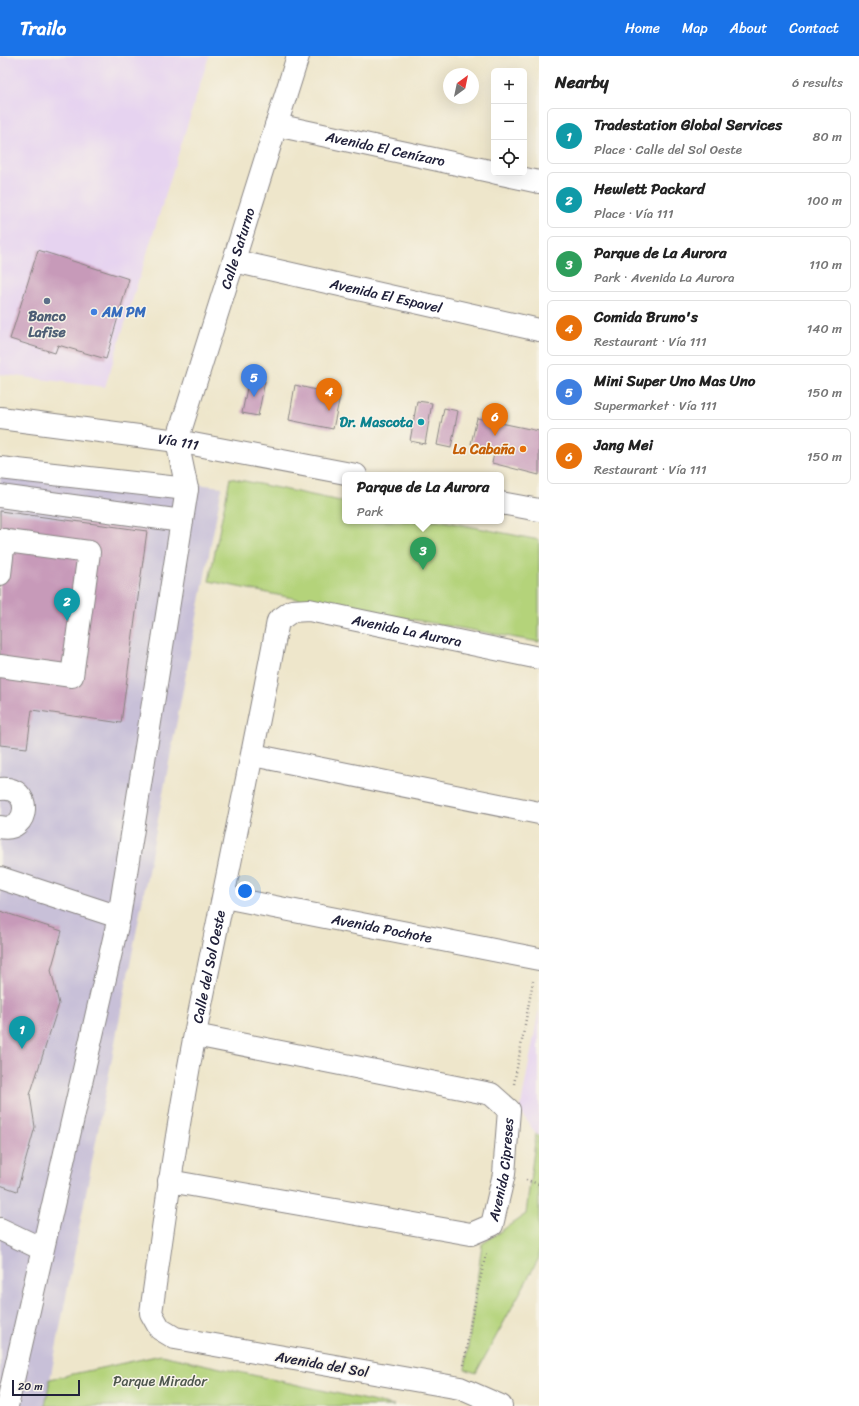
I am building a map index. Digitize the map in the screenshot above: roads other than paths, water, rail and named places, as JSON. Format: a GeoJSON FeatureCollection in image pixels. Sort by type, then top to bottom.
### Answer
{"type":"FeatureCollection","features":[{"type":"Feature","properties":{"kind":"street","name":"Calle Saturno"},"geometry":{"type":"LineString","coordinates":[[177,441],[298,56]]}},
{"type":"Feature","properties":{"kind":"street","name":"Avenida El Cenízaro"},"geometry":{"type":"LineString","coordinates":[[276,126],[491,172]]}},
{"type":"Feature","properties":{"kind":"street","name":"Avenida El Cenízaro"},"geometry":{"type":"LineString","coordinates":[[510,176],[539,182]]}},
{"type":"Feature","properties":{"kind":"street","name":"Avenida El Espavel"},"geometry":{"type":"LineString","coordinates":[[234,261],[539,330]]}},
{"type":"Feature","properties":{"kind":"street","name":"Vía 111"},"geometry":{"type":"LineString","coordinates":[[0,418],[177,441],[342,472]]}},
{"type":"Feature","properties":{"kind":"street"},"geometry":{"type":"LineString","coordinates":[[7,1406],[119,917],[187,489],[177,441]]}},
{"type":"Feature","properties":{"kind":"street"},"geometry":{"type":"LineString","coordinates":[[0,468],[157,487],[187,489]]}},
{"type":"Feature","properties":{"kind":"street"},"geometry":{"type":"LineString","coordinates":[[0,496],[182,521]]}},
{"type":"Feature","properties":{"kind":"street"},"geometry":{"type":"LineString","coordinates":[[504,504],[539,510]]}},
{"type":"Feature","properties":{"kind":"street"},"geometry":{"type":"LineString","coordinates":[[0,574],[2,540],[89,552],[72,676],[0,666]]}},
{"type":"Feature","properties":{"kind":"street","name":"Avenida La Aurora"},"geometry":{"type":"LineString","coordinates":[[278,622],[292,611],[309,610],[539,658]]}},
{"type":"Feature","properties":{"kind":"street","name":"Calle del Sol Oeste"},"geometry":{"type":"LineString","coordinates":[[151,1313],[169,1181],[195,1035],[253,754],[278,622]]}},
{"type":"Feature","properties":{"kind":"street"},"geometry":{"type":"LineString","coordinates":[[253,754],[539,813]]}},
{"type":"Feature","properties":{"kind":"street"},"geometry":{"type":"LineString","coordinates":[[0,789],[8,788],[18,793],[24,801],[25,812],[21,821],[1,832]]}},
{"type":"Feature","properties":{"kind":"street"},"geometry":{"type":"LineString","coordinates":[[0,878],[119,917]]}},
{"type":"Feature","properties":{"kind":"street","name":"Avenida Pochote"},"geometry":{"type":"LineString","coordinates":[[224,898],[538,959]]}},
{"type":"Feature","properties":{"kind":"street","name":"Avenida Cipreses"},"geometry":{"type":"LineString","coordinates":[[169,1181],[471,1234],[492,1225],[504,1174],[509,1110],[491,1094],[195,1035]]}},
{"type":"Feature","properties":{"kind":"street"},"geometry":{"type":"LineString","coordinates":[[0,1229],[42,1249]]}},
{"type":"Feature","properties":{"kind":"street","name":"Avenida del Sol"},"geometry":{"type":"LineString","coordinates":[[151,1313],[160,1329],[175,1338],[501,1406]]}},
{"type":"Feature","properties":{"kind":"place","name":"Banco Lafise"},"geometry":{"type":"Point","coordinates":[47,301]}},
{"type":"Feature","properties":{"kind":"place","name":"AM PM"},"geometry":{"type":"Point","coordinates":[94,312]}},
{"type":"Feature","properties":{"kind":"place","name":"Mini Super Uno Mas Uno"},"geometry":{"type":"Point","coordinates":[254,397]}},
{"type":"Feature","properties":{"kind":"place","name":"Comida Bruno's"},"geometry":{"type":"Point","coordinates":[329,411]}},
{"type":"Feature","properties":{"kind":"place","name":"Dr. Mascota"},"geometry":{"type":"Point","coordinates":[421,422]}},
{"type":"Feature","properties":{"kind":"place","name":"Jang Mei"},"geometry":{"type":"Point","coordinates":[495,436]}},
{"type":"Feature","properties":{"kind":"place","name":"La Cabaña"},"geometry":{"type":"Point","coordinates":[523,449]}},
{"type":"Feature","properties":{"kind":"place","name":"Parque de La Aurora"},"geometry":{"type":"Point","coordinates":[423,570]}},
{"type":"Feature","properties":{"kind":"place","name":"Hewlett Packard"},"geometry":{"type":"Point","coordinates":[67,621]}},
{"type":"Feature","properties":{"kind":"place","name":"Tradestation Global Services"},"geometry":{"type":"Point","coordinates":[22,1049]}},
{"type":"Feature","properties":{"kind":"park label","name":"Parque Mirador"},"geometry":{"type":"Point","coordinates":[160,1381]}}]}
